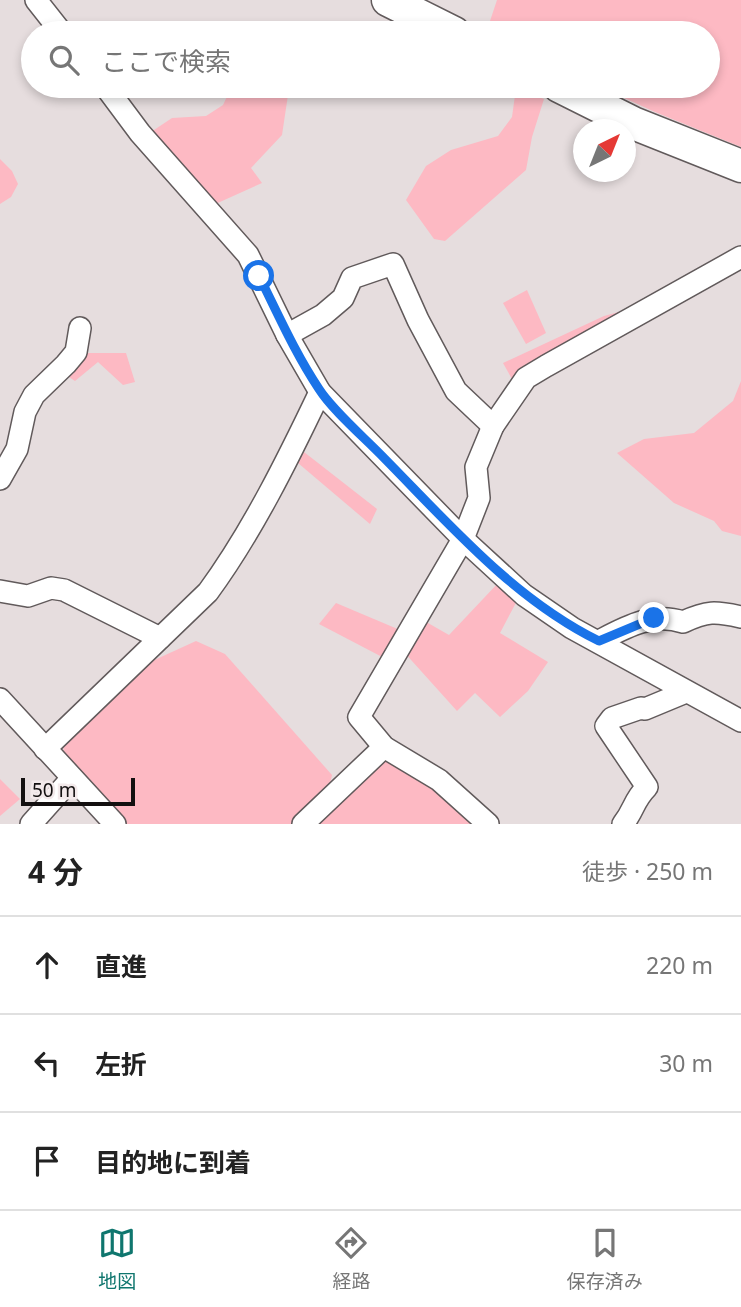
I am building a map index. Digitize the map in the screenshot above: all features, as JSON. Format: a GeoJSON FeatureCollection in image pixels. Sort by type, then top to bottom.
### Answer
{"type":"FeatureCollection","features":[{"type":"Feature","properties":{"kind":"highway"},"geometry":{"type":"LineString","coordinates":[[388,0],[430,21]]}},
{"type":"Feature","properties":{"kind":"highway"},"geometry":{"type":"LineString","coordinates":[[583,98],[633,123],[741,166]]}},
{"type":"Feature","properties":{"kind":"street"},"geometry":{"type":"LineString","coordinates":[[36,0],[53,21]]}},
{"type":"Feature","properties":{"kind":"street"},"geometry":{"type":"LineString","coordinates":[[114,98],[140,133],[248,255],[287,335],[320,392],[463,539],[524,594],[572,628],[741,721]]}},
{"type":"Feature","properties":{"kind":"street"},"geometry":{"type":"LineString","coordinates":[[488,824],[439,780],[384,747],[359,717],[463,539],[480,498],[476,467],[492,426],[526,378],[741,257]]}},
{"type":"Feature","properties":{"kind":"street"},"geometry":{"type":"LineString","coordinates":[[287,335],[323,315],[343,298],[352,278],[393,264],[418,320],[456,391],[492,426]]}},
{"type":"Feature","properties":{"kind":"street"},"geometry":{"type":"LineString","coordinates":[[0,480],[17,449],[25,412],[34,395],[76,352],[80,328]]}},
{"type":"Feature","properties":{"kind":"street"},"geometry":{"type":"LineString","coordinates":[[46,749],[208,592],[227,566],[298,438],[320,392]]}},
{"type":"Feature","properties":{"kind":"street"},"geometry":{"type":"LineString","coordinates":[[0,591],[27,596],[51,588],[64,590],[160,638]]}},
{"type":"Feature","properties":{"kind":"street"},"geometry":{"type":"LineString","coordinates":[[599,641],[654,618],[670,618],[683,622],[702,613],[714,611],[741,617]]}},
{"type":"Feature","properties":{"kind":"street"},"geometry":{"type":"LineString","coordinates":[[634,819],[635,799],[647,787],[606,726],[612,718],[645,709],[686,692]]}},
{"type":"Feature","properties":{"kind":"street"},"geometry":{"type":"LineString","coordinates":[[0,699],[115,824]]}},
{"type":"Feature","properties":{"kind":"street"},"geometry":{"type":"LineString","coordinates":[[303,824],[384,747]]}},
{"type":"Feature","properties":{"kind":"street"},"geometry":{"type":"LineString","coordinates":[[31,824],[72,778]]}},
{"type":"Feature","properties":{"kind":"shaded area"},"geometry":{"type":"Polygon","coordinates":[[[497,0],[741,0],[741,147],[624,98],[720,98],[720,21],[490,21],[497,0]]]}},
{"type":"Feature","properties":{"kind":"shaded area"},"geometry":{"type":"Polygon","coordinates":[[[226,98],[288,98],[282,135],[251,168],[262,183],[211,206],[148,134],[172,118],[206,116],[223,105],[226,98]]]}},
{"type":"Feature","properties":{"kind":"shaded area"},"geometry":{"type":"Polygon","coordinates":[[[515,98],[544,99],[532,137],[526,170],[445,241],[434,239],[406,200],[426,166],[451,150],[498,136],[512,117],[515,98]]]}},
{"type":"Feature","properties":{"kind":"shaded area"},"geometry":{"type":"Polygon","coordinates":[[[0,159],[12,171],[18,184],[11,197],[0,204],[0,159]]]}},
{"type":"Feature","properties":{"kind":"shaded area"},"geometry":{"type":"Polygon","coordinates":[[[527,290],[546,333],[526,344],[503,303],[527,290]]]}},
{"type":"Feature","properties":{"kind":"shaded area"},"geometry":{"type":"Polygon","coordinates":[[[648,304],[513,381],[503,363],[604,316],[648,304]]]}},
{"type":"Feature","properties":{"kind":"shaded area"},"geometry":{"type":"Polygon","coordinates":[[[80,353],[126,353],[135,382],[123,385],[98,362],[75,381],[66,375],[80,353]]]}},
{"type":"Feature","properties":{"kind":"shaded area"},"geometry":{"type":"Polygon","coordinates":[[[741,381],[741,536],[722,531],[714,521],[674,503],[617,453],[644,439],[694,433],[733,401],[741,381]]]}},
{"type":"Feature","properties":{"kind":"shaded area"},"geometry":{"type":"Polygon","coordinates":[[[304,452],[377,509],[370,524],[298,463],[304,452]]]}},
{"type":"Feature","properties":{"kind":"shaded area"},"geometry":{"type":"Polygon","coordinates":[[[500,581],[519,597],[500,633],[548,662],[528,691],[500,717],[475,693],[457,711],[403,651],[421,619],[449,635],[500,581]]]}},
{"type":"Feature","properties":{"kind":"shaded area"},"geometry":{"type":"Polygon","coordinates":[[[336,603],[400,630],[386,659],[319,624],[336,603]]]}},
{"type":"Feature","properties":{"kind":"shaded area"},"geometry":{"type":"Polygon","coordinates":[[[196,641],[225,654],[332,775],[329,788],[294,824],[125,824],[64,756],[63,741],[150,662],[196,641]]]}},
{"type":"Feature","properties":{"kind":"shaded area"},"geometry":{"type":"Polygon","coordinates":[[[382,756],[435,787],[478,824],[313,824],[382,756]]]}},
{"type":"Feature","properties":{"kind":"shaded area"},"geometry":{"type":"Polygon","coordinates":[[[0,779],[20,799],[0,816],[0,779]]]}},
{"type":"Feature","properties":{"kind":"route"},"geometry":{"type":"LineString","coordinates":[[259,276],[287,335],[320,392],[503,577],[546,611],[599,641],[654,618]]}}]}
